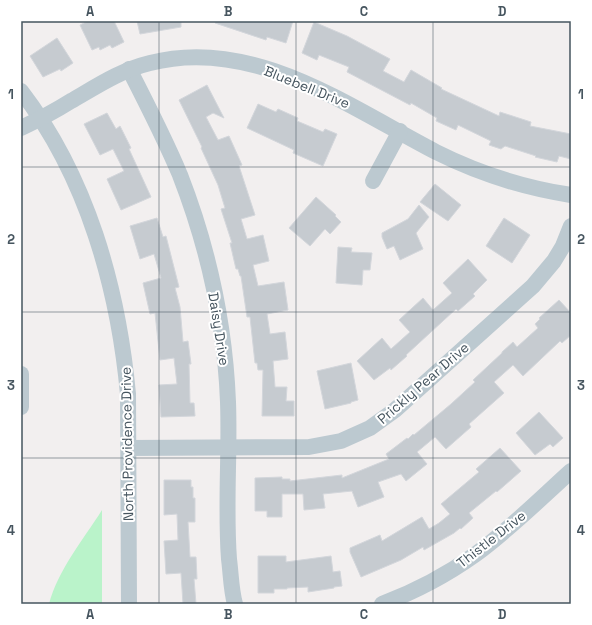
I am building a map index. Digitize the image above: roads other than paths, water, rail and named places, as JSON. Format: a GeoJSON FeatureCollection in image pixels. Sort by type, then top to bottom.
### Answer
{"type":"FeatureCollection","features":[{"type":"Feature","properties":{"kind":"street","name":"Bluebell Drive"},"geometry":{"type":"LineString","coordinates":[[21,128],[41,119],[107,80],[129,69],[154,62],[183,57],[235,60],[278,73],[306,84],[343,101],[437,152],[494,175],[538,188],[571,195]]}},
{"type":"Feature","properties":{"kind":"street","name":"Daisy Drive"},"geometry":{"type":"LineString","coordinates":[[129,69],[166,144],[187,196],[202,242],[217,308],[223,343],[228,402],[228,547],[235,604]]}},
{"type":"Feature","properties":{"kind":"street","name":"North Providence Drive"},"geometry":{"type":"LineString","coordinates":[[21,91],[41,119],[62,156],[85,205],[107,269],[116,308],[125,362],[128,394],[129,604]]}},
{"type":"Feature","properties":{"kind":"street"},"geometry":{"type":"LineString","coordinates":[[373,181],[400,131]]}},
{"type":"Feature","properties":{"kind":"street","name":"Prickly Pear Drive"},"geometry":{"type":"LineString","coordinates":[[129,448],[315,446],[341,441],[370,428],[396,410],[533,286],[554,260],[571,226]]}},
{"type":"Feature","properties":{"kind":"street"},"geometry":{"type":"LineString","coordinates":[[21,374],[21,407]]}},
{"type":"Feature","properties":{"kind":"street","name":"Thistle Drive"},"geometry":{"type":"LineString","coordinates":[[382,604],[436,578],[476,554],[571,471]]}}]}
